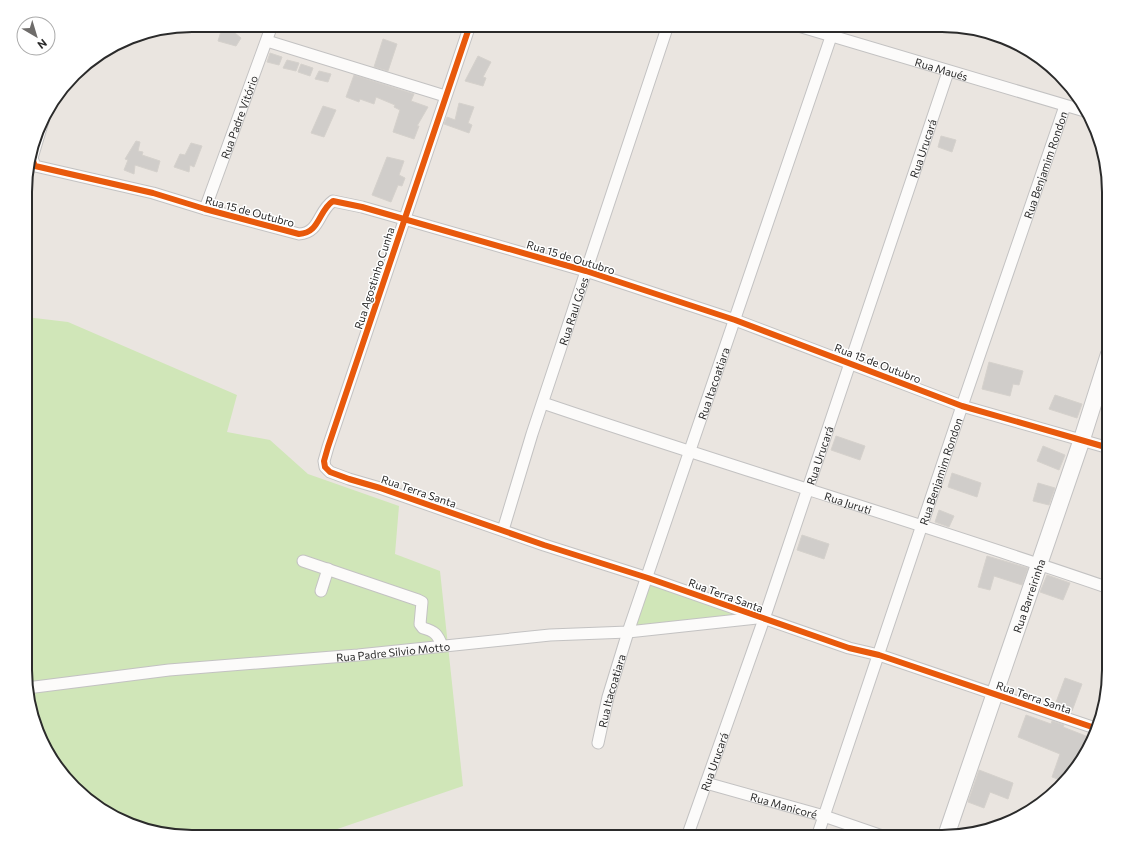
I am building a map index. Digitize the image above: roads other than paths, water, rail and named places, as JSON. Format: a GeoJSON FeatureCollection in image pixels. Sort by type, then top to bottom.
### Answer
{"type":"FeatureCollection","features":[{"type":"Feature","properties":{"kind":"street","name":"Rua Padre Vitório"},"geometry":{"type":"LineString","coordinates":[[205,209],[270,32]]}},
{"type":"Feature","properties":{"kind":"street","name":"Rua Agostinho Cunha"},"geometry":{"type":"LineString","coordinates":[[349,479],[330,472],[325,467],[324,462],[468,32]]}},
{"type":"Feature","properties":{"kind":"street","name":"Rua Raul Góes"},"geometry":{"type":"LineString","coordinates":[[503,530],[543,403],[666,32]]}},
{"type":"Feature","properties":{"kind":"street","name":"Rua Maués"},"geometry":{"type":"LineString","coordinates":[[816,32],[1080,110]]}},
{"type":"Feature","properties":{"kind":"street","name":"Rua Itacoatiara"},"geometry":{"type":"LineString","coordinates":[[598,743],[608,697],[628,632],[648,578],[833,32]]}},
{"type":"Feature","properties":{"kind":"street"},"geometry":{"type":"LineString","coordinates":[[267,42],[445,96]]}},
{"type":"Feature","properties":{"kind":"street","name":"Rua Urucará"},"geometry":{"type":"LineString","coordinates":[[690,830],[948,72]]}},
{"type":"Feature","properties":{"kind":"street","name":"Rua Benjamim Rondon"},"geometry":{"type":"LineString","coordinates":[[819,830],[879,655],[888,623],[1065,106]]}},
{"type":"Feature","properties":{"kind":"street","name":"Rua 15 de Outubro"},"geometry":{"type":"LineString","coordinates":[[34,165],[153,192],[205,209],[299,234],[305,234],[315,227],[328,204],[332,201],[338,201],[586,272],[735,320],[850,362],[962,406],[1102,446]]}},
{"type":"Feature","properties":{"kind":"street","name":"Rua Barreirinha"},"geometry":{"type":"LineString","coordinates":[[948,830],[1082,439],[1102,376]]}},
{"type":"Feature","properties":{"kind":"street","name":"Rua Juruti"},"geometry":{"type":"LineString","coordinates":[[543,403],[690,453],[922,525],[1102,586]]}},
{"type":"Feature","properties":{"kind":"street","name":"Rua Terra Santa"},"geometry":{"type":"LineString","coordinates":[[349,479],[380,488],[544,545],[648,578],[849,648],[879,655],[1092,727]]}},
{"type":"Feature","properties":{"kind":"street"},"geometry":{"type":"LineString","coordinates":[[303,561],[422,602],[420,624],[423,628],[434,631],[438,635],[442,646]]}},
{"type":"Feature","properties":{"kind":"street"},"geometry":{"type":"LineString","coordinates":[[321,590],[328,569]]}},
{"type":"Feature","properties":{"kind":"street","name":"Rua Padre Silvio Motto"},"geometry":{"type":"LineString","coordinates":[[33,687],[169,670],[358,655],[550,635],[628,632],[762,618]]}},
{"type":"Feature","properties":{"kind":"street","name":"Rua Manicoré"},"geometry":{"type":"LineString","coordinates":[[706,784],[824,816],[865,830]]}}]}
